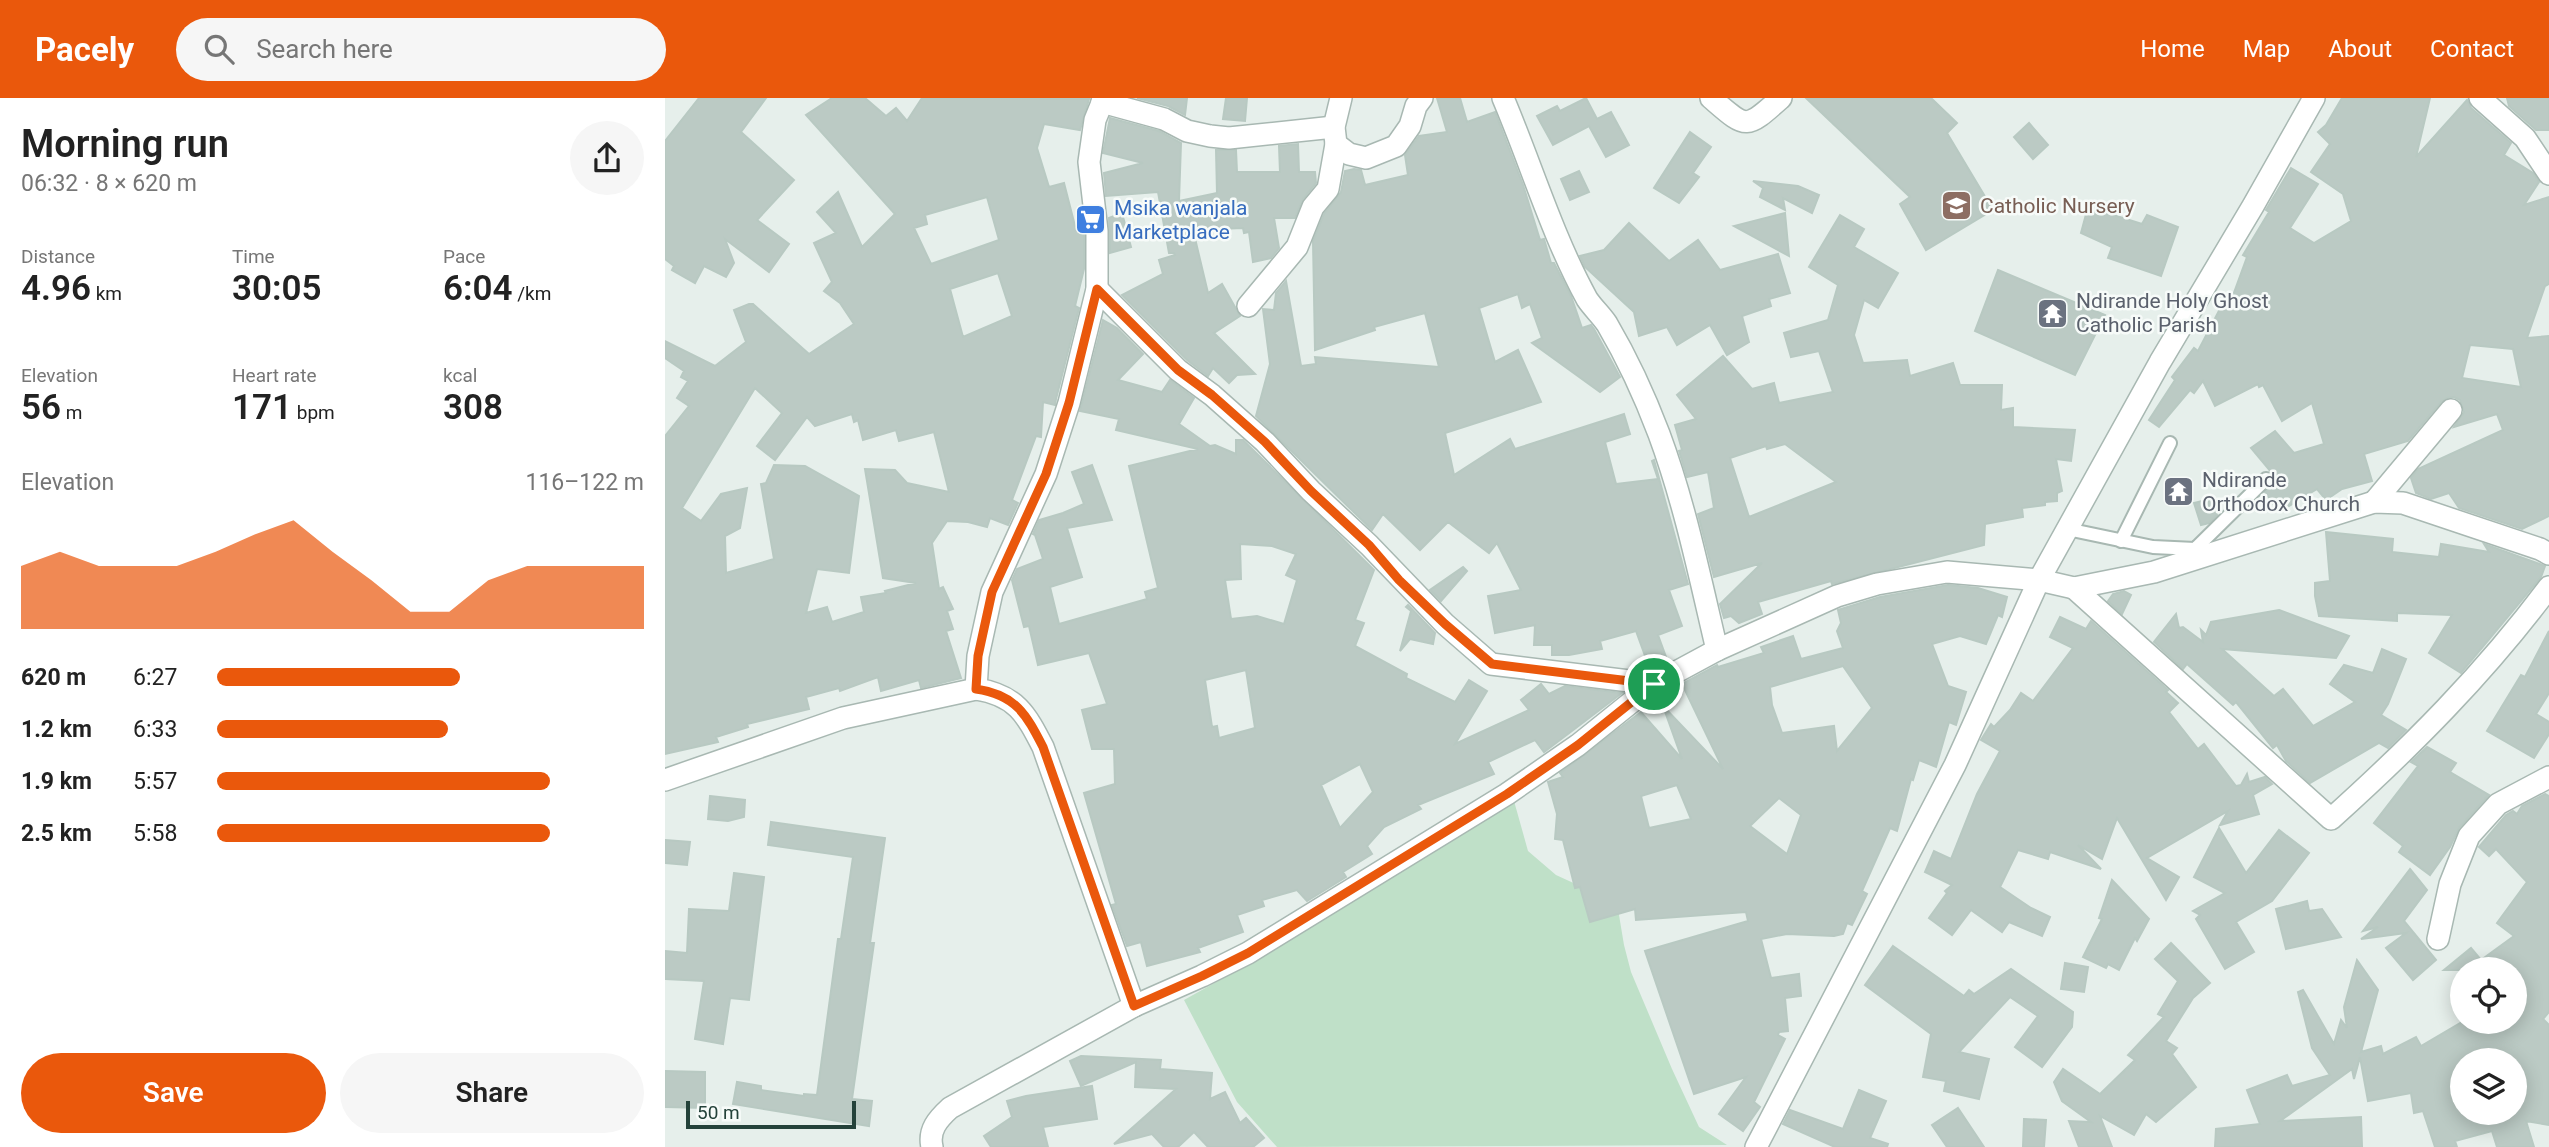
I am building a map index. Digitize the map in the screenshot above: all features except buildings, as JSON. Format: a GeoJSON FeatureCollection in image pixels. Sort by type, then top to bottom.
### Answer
{"type":"FeatureCollection","features":[{"type":"Feature","properties":{"kind":"street"},"geometry":{"type":"LineString","coordinates":[[1248,306],[1297,247],[1313,207],[1328,189],[1341,98]]}},
{"type":"Feature","properties":{"kind":"street"},"geometry":{"type":"LineString","coordinates":[[1335,136],[1349,154],[1366,158],[1396,146],[1410,126],[1416,106],[1422,98]]}},
{"type":"Feature","properties":{"kind":"street"},"geometry":{"type":"LineString","coordinates":[[1503,98],[1567,257],[1589,302],[1605,320],[1621,349],[1659,434],[1689,533],[1717,650]]}},
{"type":"Feature","properties":{"kind":"street"},"geometry":{"type":"LineString","coordinates":[[1711,98],[1738,122],[1748,123],[1757,119],[1781,98]]}},
{"type":"Feature","properties":{"kind":"street"},"geometry":{"type":"LineString","coordinates":[[1756,1147],[1955,765],[2039,580],[2160,362],[2314,98]]}},
{"type":"Feature","properties":{"kind":"street"},"geometry":{"type":"LineString","coordinates":[[2480,98],[2525,138],[2549,174]]}},
{"type":"Feature","properties":{"kind":"street"},"geometry":{"type":"LineString","coordinates":[[976,689],[978,656],[992,592],[1046,474],[1069,403],[1097,289],[1097,231],[1089,162],[1095,120],[1103,100],[1164,119],[1187,131],[1210,136],[1335,136]]}},
{"type":"Feature","properties":{"kind":"street"},"geometry":{"type":"LineString","coordinates":[[1097,289],[1178,370],[1212,395],[1265,442],[1311,491],[1369,545],[1399,580],[1492,664],[1654,684]]}},
{"type":"Feature","properties":{"kind":"street"},"geometry":{"type":"LineString","coordinates":[[2374,502],[2451,410]]}},
{"type":"Feature","properties":{"kind":"street"},"geometry":{"type":"LineString","coordinates":[[932,1147],[930,1138],[937,1121],[950,1108],[1134,1006],[1248,953],[1449,830],[1578,745],[1654,684],[1717,650],[1837,596],[1877,584],[1947,572],[2039,580],[2074,588],[2154,572],[2374,502],[2403,503],[2549,554]]}},
{"type":"Feature","properties":{"kind":"street"},"geometry":{"type":"LineString","coordinates":[[2074,588],[2331,819],[2434,723],[2472,682],[2549,587]]}},
{"type":"Feature","properties":{"kind":"street"},"geometry":{"type":"LineString","coordinates":[[665,780],[843,718],[976,689],[994,692],[1011,700],[1029,719],[1043,747],[1134,1006]]}},
{"type":"Feature","properties":{"kind":"street"},"geometry":{"type":"LineString","coordinates":[[2438,939],[2450,884],[2469,836],[2498,804],[2549,777]]}},
{"type":"Feature","properties":{"kind":"lane"},"geometry":{"type":"LineString","coordinates":[[2122,541],[2170,443]]}},
{"type":"Feature","properties":{"kind":"lane"},"geometry":{"type":"LineString","coordinates":[[2067,529],[2153,547],[2196,548],[2266,479]]}},
{"type":"Feature","properties":{"kind":"green space"},"geometry":{"type":"Polygon","coordinates":[[[1514,801],[1528,851],[1556,875],[1617,903],[1631,972],[1672,1069],[1699,1127],[1727,1145],[1277,1147],[1237,1102],[1184,1000],[1245,966],[1369,883],[1514,801]]]}},
{"type":"Feature","properties":{"kind":"place","name":"Catholic Nursery"},"geometry":{"type":"Point","coordinates":[1957,206]}},
{"type":"Feature","properties":{"kind":"place","name":"Msika wanjala Marketplace"},"geometry":{"type":"Point","coordinates":[1091,220]}},
{"type":"Feature","properties":{"kind":"place","name":"Ndirande Holy Ghost Catholic Parish"},"geometry":{"type":"Point","coordinates":[2053,313]}},
{"type":"Feature","properties":{"kind":"place","name":"Ndirande Orthodox Church"},"geometry":{"type":"Point","coordinates":[2179,492]}},
{"type":"Feature","properties":{"kind":"route"},"geometry":{"type":"LineString","coordinates":[[1097,289],[1178,370],[1212,395],[1265,442],[1311,491],[1369,545],[1399,580],[1492,664],[1654,684],[1578,745],[1507,794],[1248,953],[1134,1006],[1043,747],[1029,719],[1011,700],[994,692],[976,689],[978,656],[992,592],[1046,474],[1069,403],[1097,289]]}}]}
